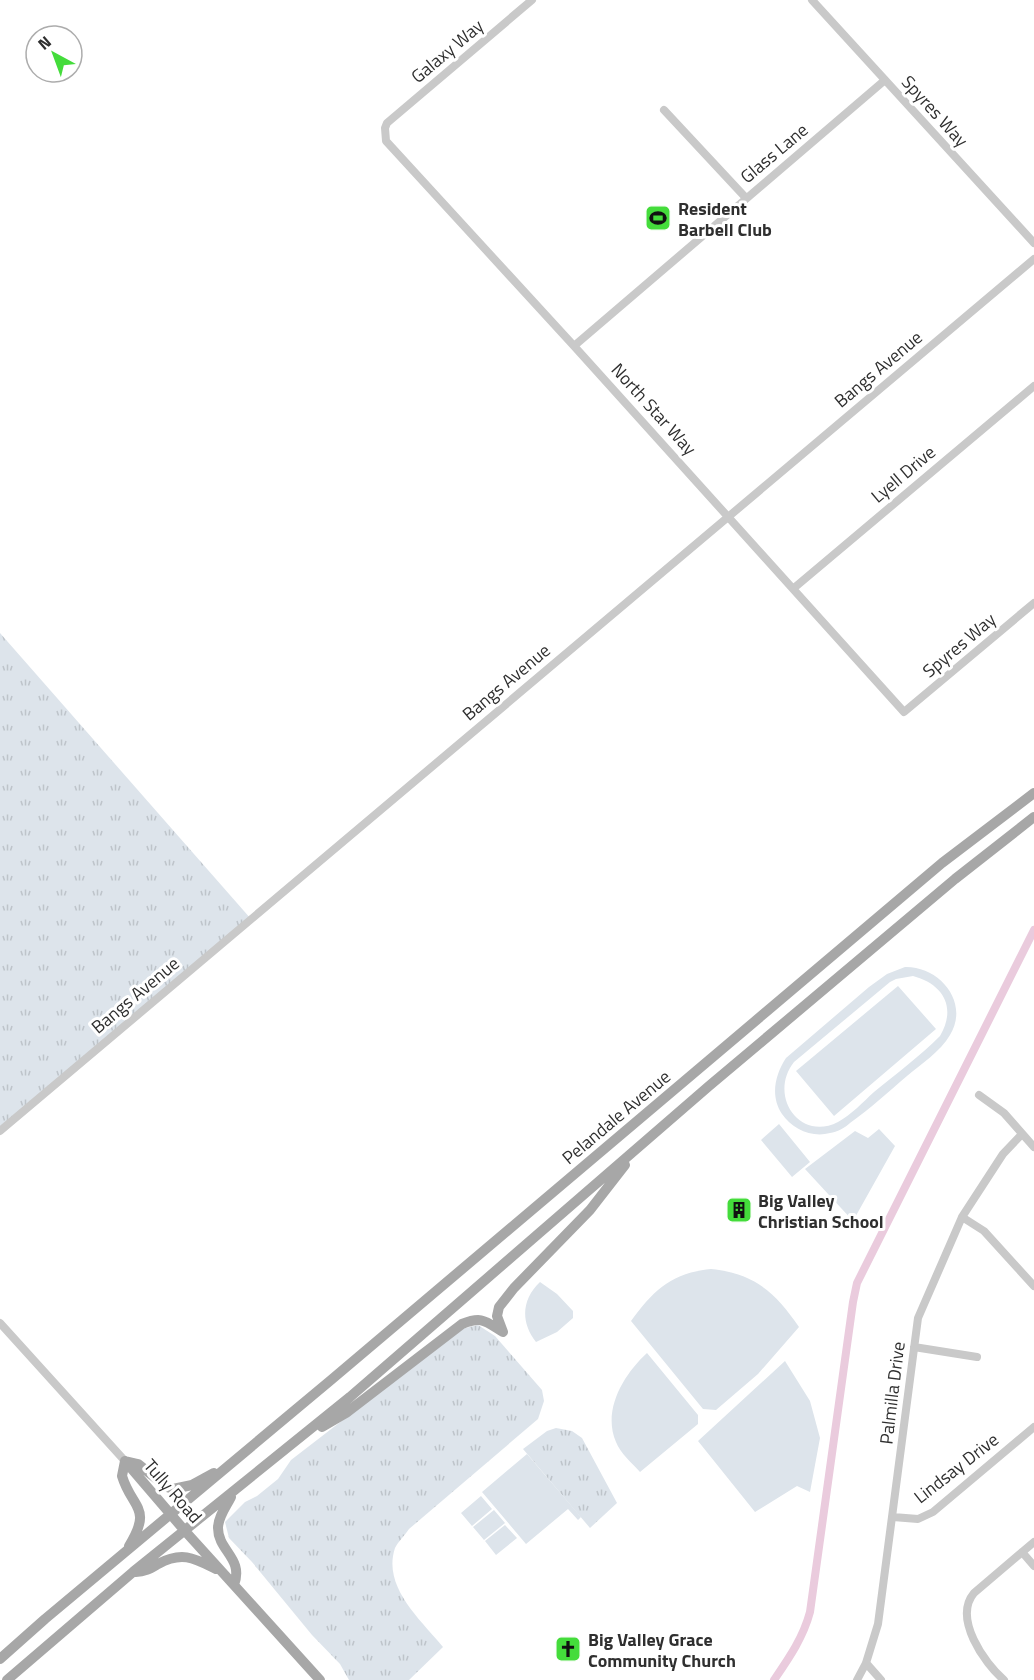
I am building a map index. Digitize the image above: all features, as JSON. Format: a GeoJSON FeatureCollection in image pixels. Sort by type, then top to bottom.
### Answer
{"type":"FeatureCollection","features":[{"type":"Feature","properties":{"kind":"main road","name":"Pelandale Avenue"},"geometry":{"type":"LineString","coordinates":[[0,1659],[942,863],[1034,793]]}},
{"type":"Feature","properties":{"kind":"main road","name":"Pelandale Avenue"},"geometry":{"type":"LineString","coordinates":[[7,1680],[133,1572],[297,1441],[955,879],[1034,817]]}},
{"type":"Feature","properties":{"kind":"main road"},"geometry":{"type":"LineString","coordinates":[[297,1441],[346,1413],[462,1324],[482,1319],[503,1332],[497,1316],[499,1307],[514,1288],[590,1210],[634,1151]]}},
{"type":"Feature","properties":{"kind":"main road","name":"Pelandale Avenue"},"geometry":{"type":"LineString","coordinates":[[124,1553],[139,1527],[140,1516],[139,1507],[122,1476],[125,1461],[138,1464],[167,1487],[173,1489],[187,1487],[211,1474],[223,1471]]}},
{"type":"Feature","properties":{"kind":"main road","name":"Tully Road"},"geometry":{"type":"LineString","coordinates":[[125,1461],[185,1532],[320,1680]]}},
{"type":"Feature","properties":{"kind":"main road","name":"Pelandale Avenue"},"geometry":{"type":"LineString","coordinates":[[133,1572],[143,1572],[172,1557],[182,1556],[217,1569],[234,1585],[238,1574],[237,1568],[221,1539],[218,1527],[219,1518],[233,1493]]}},
{"type":"Feature","properties":{"kind":"street","name":"Galaxy Way"},"geometry":{"type":"LineString","coordinates":[[385,128],[395,116],[532,0]]}},
{"type":"Feature","properties":{"kind":"street","name":"Spyres Way"},"geometry":{"type":"LineString","coordinates":[[812,0],[1034,243]]}},
{"type":"Feature","properties":{"kind":"street","name":"Glass Lane"},"geometry":{"type":"LineString","coordinates":[[574,346],[885,80]]}},
{"type":"Feature","properties":{"kind":"street"},"geometry":{"type":"LineString","coordinates":[[664,110],[746,198]]}},
{"type":"Feature","properties":{"kind":"street","name":"North Star Way"},"geometry":{"type":"LineString","coordinates":[[385,128],[386,141],[794,588],[904,712]]}},
{"type":"Feature","properties":{"kind":"street","name":"Bangs Avenue"},"geometry":{"type":"LineString","coordinates":[[0,1131],[1034,259]]}},
{"type":"Feature","properties":{"kind":"street","name":"Lyell Drive"},"geometry":{"type":"LineString","coordinates":[[794,588],[1034,386]]}},
{"type":"Feature","properties":{"kind":"street","name":"Spyres Way"},"geometry":{"type":"LineString","coordinates":[[904,712],[1034,603]]}},
{"type":"Feature","properties":{"kind":"street"},"geometry":{"type":"LineString","coordinates":[[979,1095],[1004,1113],[1034,1147]]}},
{"type":"Feature","properties":{"kind":"street","name":"Palmilla Drive"},"geometry":{"type":"LineString","coordinates":[[856,1680],[866,1663],[878,1624],[918,1318],[962,1217],[1003,1154],[1022,1134]]}},
{"type":"Feature","properties":{"kind":"street"},"geometry":{"type":"LineString","coordinates":[[962,1217],[984,1231],[1034,1286]]}},
{"type":"Feature","properties":{"kind":"street","name":"Tully Road"},"geometry":{"type":"LineString","coordinates":[[0,1323],[125,1461]]}},
{"type":"Feature","properties":{"kind":"street"},"geometry":{"type":"LineString","coordinates":[[914,1347],[977,1357]]}},
{"type":"Feature","properties":{"kind":"street","name":"Lindsay Drive"},"geometry":{"type":"LineString","coordinates":[[893,1517],[918,1519],[933,1512],[1034,1427]]}},
{"type":"Feature","properties":{"kind":"street"},"geometry":{"type":"LineString","coordinates":[[1004,1680],[987,1663],[972,1634],[969,1602],[974,1593],[1034,1542]]}},
{"type":"Feature","properties":{"kind":"street"},"geometry":{"type":"LineString","coordinates":[[1022,1552],[1034,1566]]}},
{"type":"Feature","properties":{"kind":"street"},"geometry":{"type":"LineString","coordinates":[[866,1663],[881,1680]]}},
{"type":"Feature","properties":{"kind":"green space"},"geometry":{"type":"Polygon","coordinates":[[[0,633],[251,919],[0,1133],[0,633]]]}},
{"type":"Feature","properties":{"kind":"green space"},"geometry":{"type":"Polygon","coordinates":[[[905,967],[918,968],[939,979],[954,999],[955,1023],[950,1035],[930,1057],[843,1128],[816,1134],[797,1128],[782,1114],[776,1100],[775,1086],[786,1058],[887,974],[905,967]],[[913,976],[890,982],[794,1062],[787,1075],[784,1088],[786,1101],[800,1121],[811,1126],[824,1127],[843,1119],[940,1036],[945,1025],[947,1006],[939,991],[913,976]]]}},
{"type":"Feature","properties":{"kind":"green space"},"geometry":{"type":"Polygon","coordinates":[[[898,986],[936,1029],[834,1116],[796,1071],[898,986]]]}},
{"type":"Feature","properties":{"kind":"green space"},"geometry":{"type":"Polygon","coordinates":[[[779,1124],[810,1162],[792,1177],[761,1140],[779,1124]]]}},
{"type":"Feature","properties":{"kind":"green space"},"geometry":{"type":"Polygon","coordinates":[[[879,1129],[895,1146],[853,1221],[805,1169],[855,1131],[868,1138],[879,1129]]]}},
{"type":"Feature","properties":{"kind":"green space"},"geometry":{"type":"Polygon","coordinates":[[[711,1269],[726,1271],[752,1280],[782,1304],[799,1327],[758,1374],[716,1410],[703,1409],[631,1321],[656,1292],[674,1279],[685,1274],[711,1269]]]}},
{"type":"Feature","properties":{"kind":"green space"},"geometry":{"type":"Polygon","coordinates":[[[540,1282],[557,1294],[573,1311],[573,1318],[557,1332],[536,1342],[527,1327],[525,1311],[530,1296],[540,1282]]]}},
{"type":"Feature","properties":{"kind":"green space"},"geometry":{"type":"Polygon","coordinates":[[[478,1325],[495,1336],[542,1390],[544,1401],[538,1419],[409,1529],[395,1548],[392,1562],[399,1589],[415,1614],[443,1647],[409,1680],[349,1680],[340,1664],[312,1635],[252,1562],[229,1538],[225,1522],[245,1502],[257,1496],[278,1479],[291,1460],[461,1329],[478,1325]]]}},
{"type":"Feature","properties":{"kind":"green space"},"geometry":{"type":"Polygon","coordinates":[[[647,1353],[698,1415],[698,1424],[640,1472],[618,1446],[612,1430],[612,1418],[614,1405],[623,1382],[647,1353]]]}},
{"type":"Feature","properties":{"kind":"green space"},"geometry":{"type":"Polygon","coordinates":[[[785,1361],[810,1401],[820,1438],[810,1492],[797,1486],[755,1512],[698,1441],[785,1361]]]}},
{"type":"Feature","properties":{"kind":"green space"},"geometry":{"type":"Polygon","coordinates":[[[556,1428],[572,1431],[582,1438],[617,1503],[590,1528],[523,1449],[547,1431],[556,1428]]]}},
{"type":"Feature","properties":{"kind":"green space"},"geometry":{"type":"Polygon","coordinates":[[[527,1454],[581,1517],[578,1520],[568,1509],[526,1544],[482,1492],[527,1454]]]}},
{"type":"Feature","properties":{"kind":"green space"},"geometry":{"type":"Polygon","coordinates":[[[481,1496],[492,1509],[472,1526],[461,1513],[481,1496]]]}},
{"type":"Feature","properties":{"kind":"green space"},"geometry":{"type":"Polygon","coordinates":[[[494,1510],[505,1523],[484,1540],[473,1527],[494,1510]]]}},
{"type":"Feature","properties":{"kind":"green space"},"geometry":{"type":"Polygon","coordinates":[[[505,1525],[517,1538],[496,1555],[485,1541],[505,1525]]]}},
{"type":"Feature","properties":{"kind":"waterway"},"geometry":{"type":"LineString","coordinates":[[774,1680],[790,1656],[810,1612],[857,1283],[1034,930]]}},
{"type":"Feature","properties":{"kind":"place","name":"Resident Barbell Club"},"geometry":{"type":"Point","coordinates":[658,218]}},
{"type":"Feature","properties":{"kind":"place","name":"Big Valley Christian School"},"geometry":{"type":"Point","coordinates":[739,1210]}},
{"type":"Feature","properties":{"kind":"place","name":"Big Valley Grace Community Church"},"geometry":{"type":"Point","coordinates":[568,1649]}}]}
